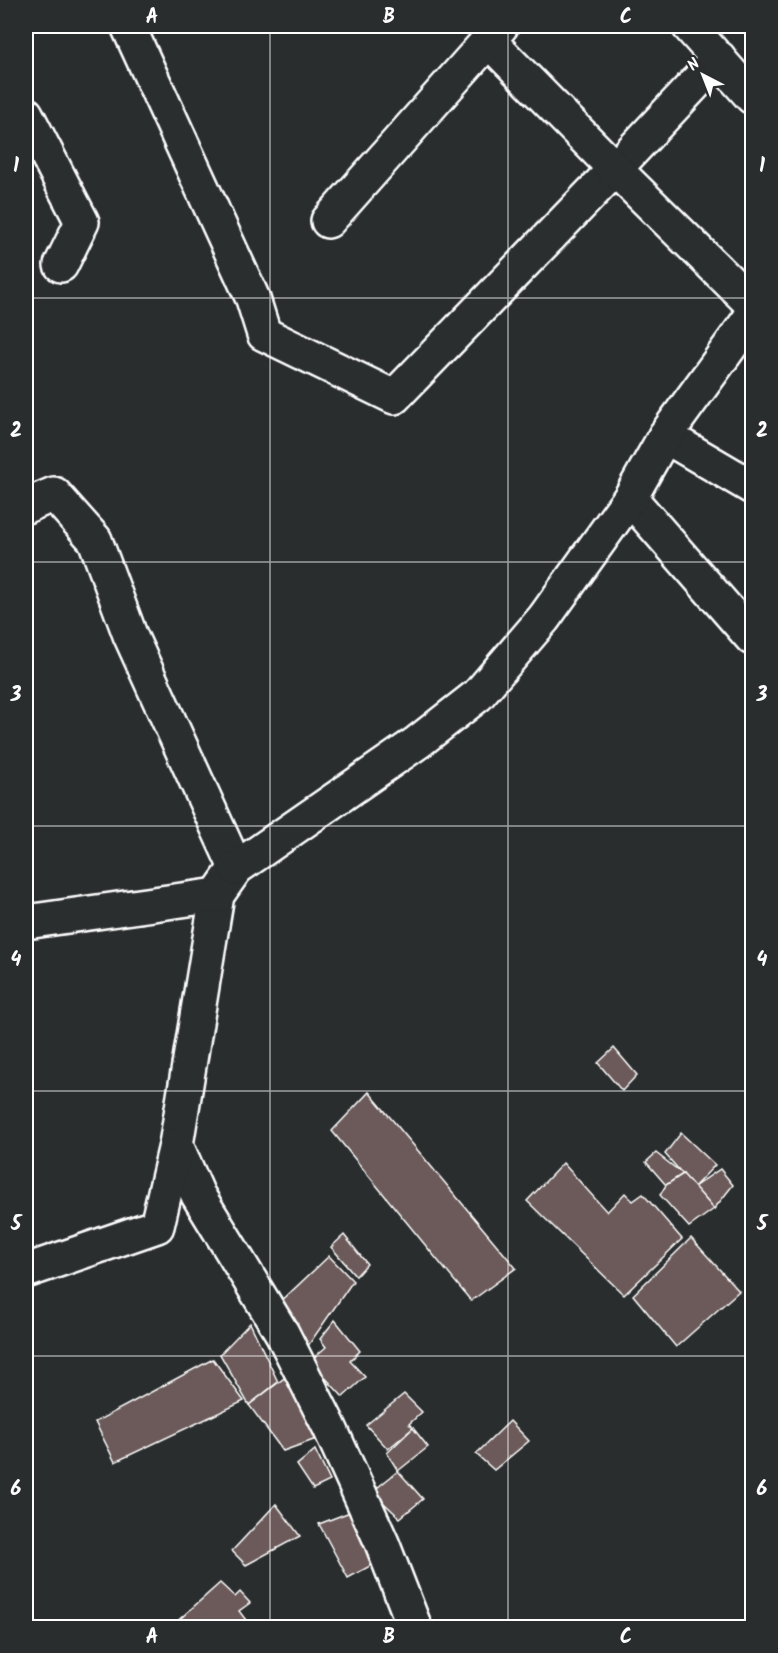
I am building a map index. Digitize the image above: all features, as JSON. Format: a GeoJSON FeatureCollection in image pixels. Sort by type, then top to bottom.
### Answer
{"type":"FeatureCollection","features":[{"type":"Feature","properties":{"kind":"street"},"geometry":{"type":"LineString","coordinates":[[128,26],[253,299],[264,334],[394,397],[615,169],[718,58]]}},
{"type":"Feature","properties":{"kind":"street"},"geometry":{"type":"LineString","coordinates":[[689,26],[753,97]]}},
{"type":"Feature","properties":{"kind":"street"},"geometry":{"type":"LineString","coordinates":[[328,221],[494,33],[615,169],[753,304]]}},
{"type":"Feature","properties":{"kind":"street"},"geometry":{"type":"LineString","coordinates":[[26,114],[82,222],[61,265]]}},
{"type":"Feature","properties":{"kind":"street"},"geometry":{"type":"LineString","coordinates":[[26,1271],[157,1227],[176,1145],[217,896],[236,868],[418,742],[478,695],[544,618],[630,498],[665,436],[753,316]]}},
{"type":"Feature","properties":{"kind":"street"},"geometry":{"type":"LineString","coordinates":[[665,436],[753,487]]}},
{"type":"Feature","properties":{"kind":"street"},"geometry":{"type":"LineString","coordinates":[[26,506],[54,494],[95,540],[129,635],[236,868]]}},
{"type":"Feature","properties":{"kind":"street"},"geometry":{"type":"LineString","coordinates":[[630,498],[753,638]]}},
{"type":"Feature","properties":{"kind":"street"},"geometry":{"type":"LineString","coordinates":[[26,922],[217,896]]}},
{"type":"Feature","properties":{"kind":"street"},"geometry":{"type":"LineString","coordinates":[[176,1145],[198,1194],[282,1333],[329,1426],[382,1543],[415,1628]]}},
{"type":"Feature","properties":{"kind":"building"},"geometry":{"type":"Polygon","coordinates":[[[614,1048],[637,1075],[622,1091],[598,1063],[614,1048]]]}},
{"type":"Feature","properties":{"kind":"building"},"geometry":{"type":"Polygon","coordinates":[[[369,1092],[516,1268],[471,1301],[332,1131],[369,1092]]]}},
{"type":"Feature","properties":{"kind":"building"},"geometry":{"type":"Polygon","coordinates":[[[681,1133],[715,1165],[694,1187],[665,1154],[681,1133]]]}},
{"type":"Feature","properties":{"kind":"building"},"geometry":{"type":"Polygon","coordinates":[[[656,1153],[683,1174],[666,1185],[646,1162],[656,1153]]]}},
{"type":"Feature","properties":{"kind":"building"},"geometry":{"type":"Polygon","coordinates":[[[563,1163],[607,1212],[625,1193],[633,1201],[643,1194],[682,1239],[624,1295],[527,1201],[563,1163]]]}},
{"type":"Feature","properties":{"kind":"building"},"geometry":{"type":"Polygon","coordinates":[[[720,1169],[733,1185],[714,1209],[694,1187],[720,1169]]]}},
{"type":"Feature","properties":{"kind":"building"},"geometry":{"type":"Polygon","coordinates":[[[683,1174],[714,1209],[689,1227],[660,1195],[666,1185],[683,1174]]]}},
{"type":"Feature","properties":{"kind":"building"},"geometry":{"type":"Polygon","coordinates":[[[344,1235],[367,1264],[356,1276],[331,1247],[344,1235]]]}},
{"type":"Feature","properties":{"kind":"building"},"geometry":{"type":"Polygon","coordinates":[[[691,1238],[739,1291],[676,1347],[633,1295],[691,1238]]]}},
{"type":"Feature","properties":{"kind":"building"},"geometry":{"type":"Polygon","coordinates":[[[329,1256],[353,1281],[303,1353],[275,1307],[329,1256]]]}},
{"type":"Feature","properties":{"kind":"building"},"geometry":{"type":"Polygon","coordinates":[[[335,1320],[360,1351],[350,1361],[365,1377],[343,1397],[310,1361],[326,1347],[320,1339],[335,1320]]]}},
{"type":"Feature","properties":{"kind":"building"},"geometry":{"type":"Polygon","coordinates":[[[250,1323],[278,1382],[249,1405],[220,1354],[250,1323]]]}},
{"type":"Feature","properties":{"kind":"building"},"geometry":{"type":"Polygon","coordinates":[[[213,1359],[244,1401],[115,1462],[95,1422],[213,1359]]]}},
{"type":"Feature","properties":{"kind":"building"},"geometry":{"type":"Polygon","coordinates":[[[287,1376],[319,1438],[283,1451],[249,1405],[287,1376]]]}},
{"type":"Feature","properties":{"kind":"building"},"geometry":{"type":"Polygon","coordinates":[[[404,1394],[422,1412],[409,1424],[413,1428],[388,1449],[366,1425],[404,1394]]]}},
{"type":"Feature","properties":{"kind":"building"},"geometry":{"type":"Polygon","coordinates":[[[510,1421],[529,1441],[494,1470],[476,1454],[510,1421]]]}},
{"type":"Feature","properties":{"kind":"building"},"geometry":{"type":"Polygon","coordinates":[[[413,1428],[428,1447],[398,1471],[387,1453],[413,1428]]]}},
{"type":"Feature","properties":{"kind":"building"},"geometry":{"type":"Polygon","coordinates":[[[315,1450],[330,1481],[313,1489],[297,1465],[315,1450]]]}},
{"type":"Feature","properties":{"kind":"building"},"geometry":{"type":"Polygon","coordinates":[[[398,1471],[423,1499],[400,1518],[372,1492],[398,1471]]]}},
{"type":"Feature","properties":{"kind":"building"},"geometry":{"type":"Polygon","coordinates":[[[276,1504],[300,1536],[246,1565],[232,1551],[276,1504]]]}},
{"type":"Feature","properties":{"kind":"building"},"geometry":{"type":"Polygon","coordinates":[[[350,1512],[372,1565],[348,1578],[319,1524],[350,1512]]]}},
{"type":"Feature","properties":{"kind":"building"},"geometry":{"type":"Polygon","coordinates":[[[220,1583],[235,1597],[240,1592],[250,1603],[239,1611],[252,1628],[173,1628],[172,1626],[220,1583]]]}}]}
